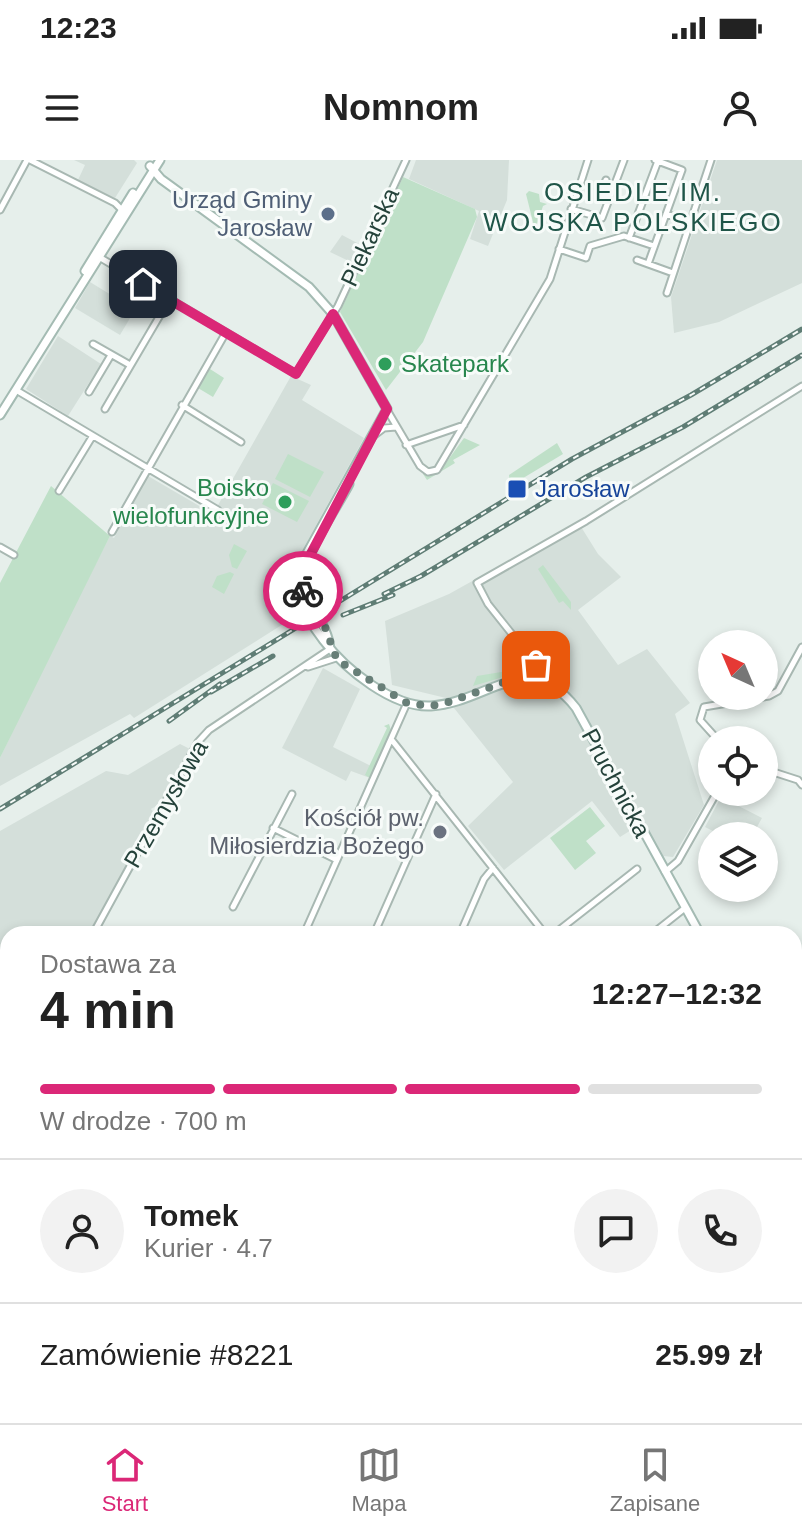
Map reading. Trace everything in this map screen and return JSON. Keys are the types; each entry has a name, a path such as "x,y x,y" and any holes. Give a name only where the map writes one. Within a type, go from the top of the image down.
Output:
{"main road":[{"path":"0,415 153,163"},
{"path":"153,163 161,179 309,287 333,314 387,409 295,575 296,597 336,658 361,677 407,703 430,706 508,681 531,679"},
{"path":"61,315 99,257 153,163"},
{"name":"Pruchnicka","path":"531,679 562,692 576,708 695,926"}],"street":[{"path":"0,210 28,160 115,203 122,210"},
{"name":"Piekarska","path":"225,334 296,374 333,314 406,160"},
{"path":"387,409 406,445 424,470 433,471 441,466 550,279 588,160"},
{"path":"571,209 602,218 624,160"},
{"path":"667,293 711,160"},
{"path":"629,238 656,161 682,170 648,264"},
{"path":"606,180 604,185 613,188"},
{"path":"666,214 691,222"},
{"path":"559,249 586,258 590,246 629,238 654,246"},
{"path":"99,257 225,334 145,468 112,532"},
{"path":"637,260 673,273"},
{"path":"105,409 169,300"},
{"path":"93,344 130,366"},
{"path":"89,392 111,355"},
{"path":"531,679 537,670 532,660 488,604 477,583 586,521 802,386"},
{"path":"15,390 218,510"},
{"path":"182,405 241,442"},
{"path":"406,445 465,425"},
{"path":"372,437 384,428 396,427"},
{"path":"59,491 92,437"},
{"path":"0,547 14,555"},
{"path":"705,726 700,720 704,707 769,696 778,691 802,647"},
{"path":"303,669 330,649"},
{"path":"303,669 336,658"},
{"name":"Przemysłowa","path":"97,926 198,742 209,730 303,669"},
{"path":"308,926 407,703"},
{"path":"391,739 539,926"},
{"path":"778,773 801,780"},
{"path":"233,907 292,794"},
{"path":"378,926 436,794"},
{"path":"665,872 678,861 709,806"},
{"path":"273,828 337,860"},
{"path":"463,926 484,879 493,868"},
{"path":"564,926 637,869"},
{"path":"662,926 685,908"}],"shaded area":[{"path":"74,160 134,160 137,163 115,198 78,180 85,165"},
{"path":"416,160 509,160 507,200 488,246 470,239 479,211 409,179"},
{"path":"717,160 802,160 802,283 719,322 674,333 671,297"},
{"path":"342,235 361,245 353,263 330,252"},
{"path":"129,281 146,291 120,335 75,308 90,282 116,298"},
{"path":"58,336 101,364 68,416 26,389"},
{"path":"291,376 311,385 302,400 364,438 285,582 282,602 288,621 134,718 130,714 0,786 0,758 49,655 110,536 114,538 148,476 213,514"},
{"path":"578,522 598,554 621,577 578,610 618,665 647,649 690,703 675,714 698,786 698,806 703,806 673,857 663,856 644,822 620,837 592,801 504,870 468,826 513,782 446,698 392,685 385,621 449,594"},
{"path":"323,668 360,689 333,747 375,768 370,778 351,771 346,781 282,748"},
{"path":"180,744 190,749 158,805 151,809 154,813 93,926 0,926 0,831 106,771 128,775"},
{"path":"716,806 739,806 762,818 760,822 708,822"}],"green space":[{"path":"403,177 475,209 477,217 423,342 386,390 340,312"},
{"path":"529,191 539,194 540,202 547,204 543,206 535,230 526,194"},
{"path":"210,369 224,378 213,397 198,388"},
{"path":"464,438 480,445 427,480 423,474 440,471"},
{"path":"557,443 563,454 510,486 509,475"},
{"path":"288,454 324,472 310,497 275,479"},
{"name":"Boisko wielofunkcyjne","path":"273,483 309,501 297,522 262,504"},
{"path":"51,486 110,536 0,758 0,583"},
{"path":"234,544 247,551 237,569 232,567 229,555"},
{"path":"543,565 571,602 571,610 563,601 559,603 538,569"},
{"path":"230,572 234,574 224,594 212,587 217,576"},
{"path":"522,660 527,664 524,671 473,686 477,676 513,670 512,666"},
{"path":"389,724 391,730 370,778 365,775 387,728 384,726"},
{"path":"590,807 605,826 586,841 596,853 575,870 550,838"}],"railway":[{"path":"0,809 572,459 691,395 802,329"},
{"path":"384,594 421,576 586,477 683,427 802,355"},
{"path":"343,615 393,595"},
{"path":"211,692 273,656"},
{"path":"169,721 220,684"}],"way so far":[{"path":"303,591 325,627 330,649 337,660 407,703 430,706 446,703 508,681 531,679 532,660 536,665"}],"place":[{"name":"Urząd Gminy Jarosław","path":"328,214"},
{"name":"Skatepark","path":"385,364"},
{"name":"Jarosław","path":"517,489"},
{"name":"Boisko wielofunkcyjne","path":"285,502"},
{"name":"Kościół pw. Miłosierdzia Bożego","path":"440,832"}],"district":[{"name":"OSIEDLE IM. WOJSKA POLSKIEGO","path":"633,207"}],"route":[{"path":"143,284 296,374 333,314 387,409 304,567 303,591"}]}
